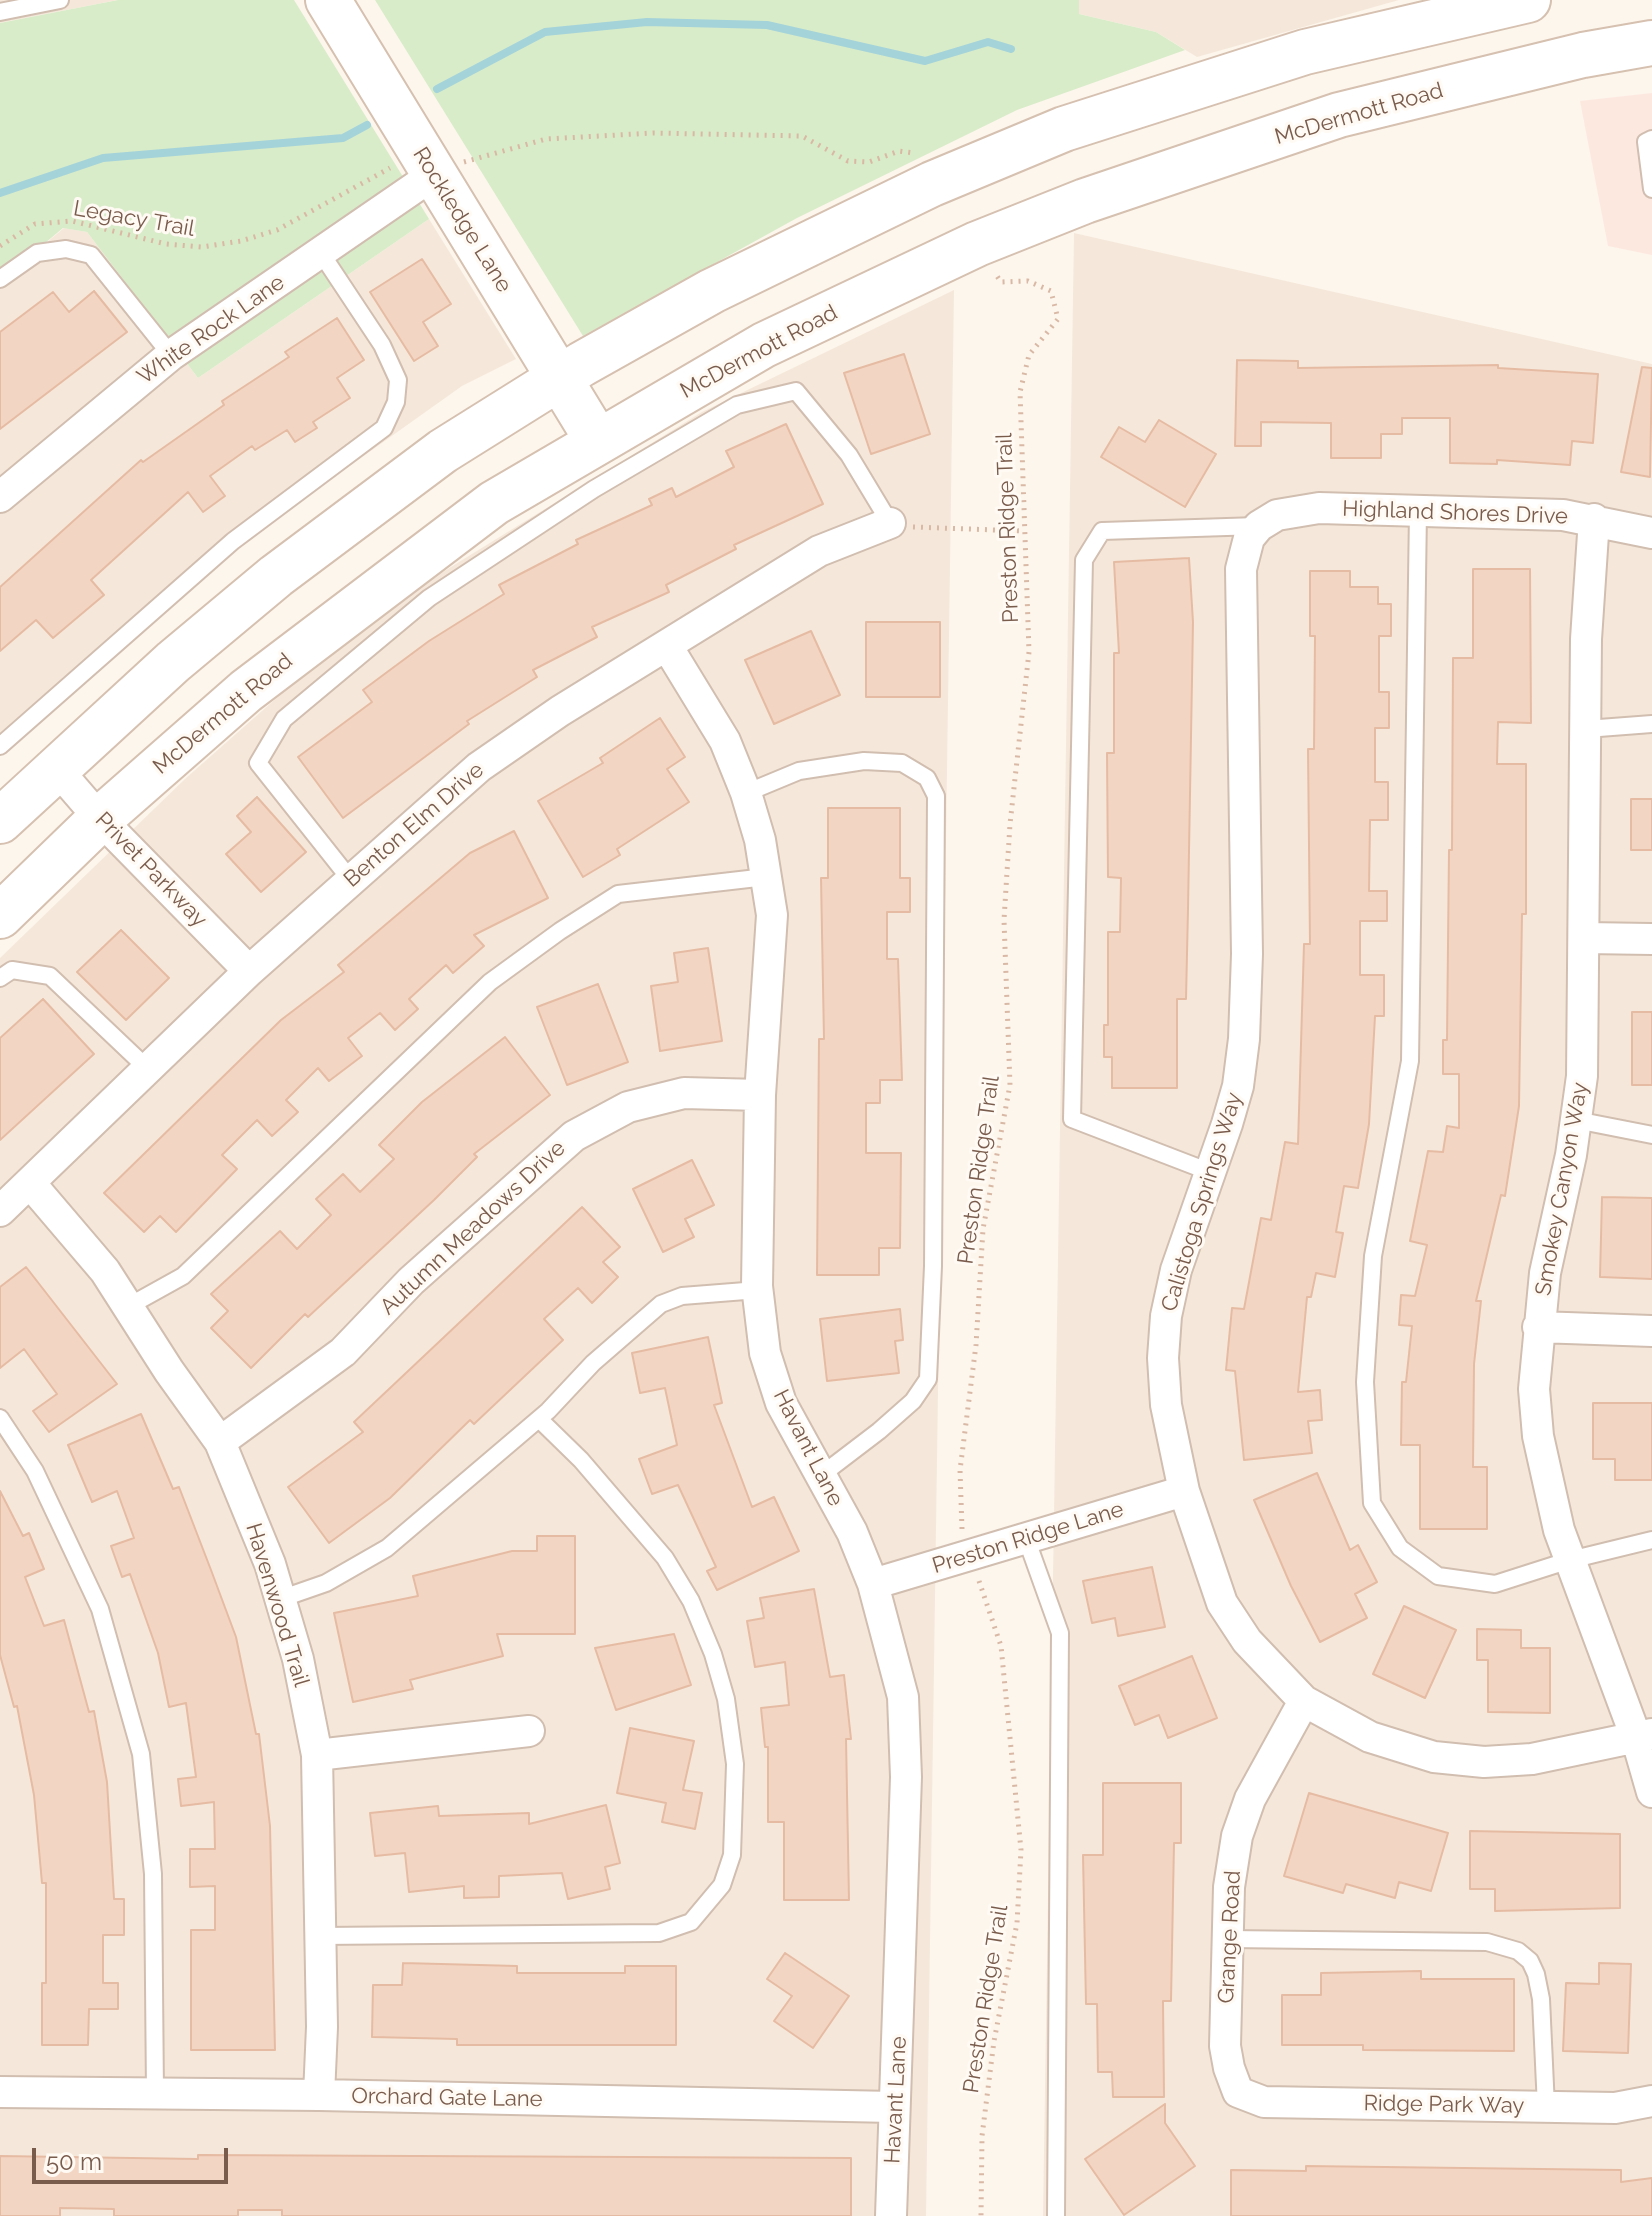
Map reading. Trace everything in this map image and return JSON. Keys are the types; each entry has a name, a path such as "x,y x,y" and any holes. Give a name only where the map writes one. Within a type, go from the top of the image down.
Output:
{"main road":[{"path":"0,821 173,662 276,576 443,451 559,378 712,291 932,184 1064,129 1305,52 1528,0"},
{"name":"Rockledge Lane","path":"332,8 597,440"},
{"name":"McDermott Road","path":"0,916 100,819 246,691 494,503 764,345 977,244 1085,201 1339,115 1583,55 1652,43"}],"street":[{"name":"White Rock Lane","path":"0,497 171,355 321,253 426,162"},
{"name":"Highland Shores Drive","path":"1259,526 1277,515 1298,510 1418,511 1594,519 1652,533"},
{"name":"Smokey Canyon Way","path":"1594,519 1586,639 1582,1076 1545,1273 1534,1389 1538,1436 1559,1530 1644,1737 1652,1792"},
{"name":"Benton Elm Drive","path":"0,1211 249,971 479,767 560,711 819,551 890,523"},
{"name":"Calistoga Springs Way","path":"1259,526 1249,538 1241,569 1247,954 1244,1039 1238,1086 1176,1270 1166,1316 1163,1358 1166,1405 1184,1491 1222,1603 1247,1641 1304,1701 1370,1737 1434,1757 1484,1762 1532,1759 1644,1737"},
{"name":"Havant Lane","path":"667,646 725,741 746,793 772,915 760,1095 758,1290 765,1353 777,1390 852,1532 873,1584 903,1697 906,1777 891,2216"},
{"name":"Privet Parkway","path":"56,768 100,819 249,971"},
{"path":"1585,938 1652,939"},
{"name":"Autumn Meadows Drive","path":"220,1442 343,1352 411,1281 574,1136 628,1107 684,1093 760,1095"},
{"name":"Havenwood Trail","path":"30,1183 87,1249 129,1306 169,1371 220,1442 280,1599 298,1659 317,1755 319,2095"},
{"path":"1538,1327 1652,1331"},
{"name":"Preston Ridge Lane","path":"873,1584 1184,1491"},
{"name":"Grange Road","path":"1238,2092 1225,2046 1229,1887 1237,1836 1250,1799 1304,1701"},
{"path":"317,1755 529,1731"},
{"name":"Orchard Gate Lane","path":"0,2092 893,2107"},
{"name":"Ridge Park Way","path":"1238,2092 1264,2102 1615,2108 1652,2101"}],"lane":[{"path":"0,12 60,0"},
{"path":"1652,139 1646,142 1652,189"},
{"path":"0,279 37,253 66,249 91,255 171,355"},
{"path":"0,746 233,541 384,428 396,402 398,380 382,345 321,253"},
{"path":"350,879 258,763 284,719 429,598 581,497 737,405 796,391 849,455 890,523"},
{"path":"1418,511 1410,1061 1373,1256 1365,1382 1372,1503 1400,1548 1438,1576 1495,1584 1570,1560 1652,1540"},
{"path":"1210,1172 1072,1119 1084,560 1102,531 1259,526"},
{"path":"1586,729 1652,724"},
{"path":"746,793 799,771 864,761 902,763 927,778 936,796 933,1266 928,1379 913,1401 820,1476"},
{"path":"129,1306 183,1276 490,982 560,931 618,894 766,877"},
{"path":"0,978 12,970 50,976 149,1070"},
{"path":"1576,1120 1652,1135"},
{"path":"280,1599 326,1583 387,1548 539,1419 593,1363 661,1304 693,1294 758,1290"},
{"path":"0,1418 35,1471 100,1609 141,1754 153,1874 155,2094"},
{"path":"320,1936 659,1933 691,1922 722,1885 732,1855 735,1764 726,1699 713,1654 691,1601 665,1558 581,1460 539,1419"},
{"path":"1026,1538 1060,1633 1056,2216"},
{"path":"1228,1939 1487,1942 1518,1951 1530,1961 1541,1999 1546,2107"}],"path":[{"path":"426,162 546,139 653,133 802,136 848,161 869,162 899,151 914,153 921,162"},
{"name":"Legacy Trail","path":"0,246 35,224 72,221 166,244 202,247 241,241 277,230 426,162"},
{"name":"Preston Ridge Trail","path":"981,2216 982,2136 994,2041 1017,1923 1021,1850 1001,1646 959,1521 960,1470 976,1345 983,1229 1010,1085 1004,920 1010,824 1029,652 1020,392 1029,355 1058,319 1051,291 1028,281 1001,282 994,271"},
{"path":"890,523 933,530 1024,531"}],"shaded area":[{"path":"0,0 118,0 0,23"},
{"path":"1079,0 1399,0 1197,57 1156,32 1079,14"},
{"path":"1652,93 1652,255 1608,246 1580,101"},
{"path":"429,219 516,359 462,386 226,554 0,751 0,281 64,228 87,232 198,378"},
{"path":"1074,233 1652,364 1652,2216 1043,2216"},
{"path":"954,290 926,2216 0,2216 0,958 186,778 365,620 702,412"}],"green space":[{"path":"118,0 294,0 429,219 198,378 87,232 63,228 0,281 0,23"},
{"path":"375,0 1079,0 1079,14 1156,32 1185,50 1017,110 797,218 583,336"}],"building":[{"path":"422,259 451,304 423,322 438,346 414,361 370,292"},
{"path":"94,291 127,332 0,429 0,332 53,292 69,312"},
{"path":"337,318 364,360 337,378 350,398 313,422 317,428 295,442 287,430 255,450 252,446 210,476 225,496 203,512 188,492 91,580 104,595 53,638 36,620 0,651 0,587 141,460 143,462 224,405 222,401 289,357 285,352"},
{"path":"904,354 930,434 871,454 844,373"},
{"path":"1237,360 1298,361 1298,368 1498,365 1498,368 1598,374 1593,443 1572,441 1570,465 1497,460 1497,464 1450,463 1450,418 1402,418 1402,434 1381,434 1381,458 1331,458 1331,423 1261,422 1261,446 1235,446"},
{"path":"1642,367 1652,368 1650,477 1621,472"},
{"path":"1159,420 1216,454 1185,507 1101,457 1119,427 1145,442"},
{"path":"786,424 823,504 734,545 736,549 666,585 669,592 592,627 597,637 533,670 537,677 467,721 469,724 343,818 298,757 372,702 363,690 429,641 504,594 499,585 578,544 576,540 652,505 649,499 672,488 676,497 734,467 726,451"},
{"path":"1189,558 1193,622 1186,999 1177,999 1177,1088 1112,1088 1112,1057 1104,1057 1104,1025 1108,1025 1108,932 1120,932 1121,878 1108,877 1107,753 1114,753 1114,653 1119,653 1114,562"},
{"path":"1473,569 1530,569 1531,723 1498,722 1497,764 1526,764 1526,914 1522,914 1519,1106 1505,1196 1501,1195 1476,1301 1481,1301 1474,1364 1473,1467 1487,1467 1487,1529 1420,1529 1420,1445 1401,1445 1402,1382 1406,1382 1412,1326 1399,1325 1401,1295 1415,1296 1427,1245 1410,1241 1428,1151 1443,1152 1447,1126 1459,1128 1459,1074 1443,1074 1443,1040 1447,1040 1449,850 1452,850 1453,658 1473,658"},
{"path":"1310,571 1350,571 1350,587 1378,587 1378,604 1391,604 1391,636 1379,636 1379,692 1389,692 1389,728 1375,728 1375,782 1388,782 1388,820 1370,820 1369,891 1387,891 1387,921 1360,921 1360,975 1384,975 1384,1016 1375,1016 1369,1124 1358,1188 1344,1186 1336,1232 1343,1233 1335,1277 1316,1273 1311,1297 1307,1297 1298,1392 1320,1390 1322,1420 1308,1421 1312,1453 1244,1460 1235,1371 1226,1370 1232,1308 1244,1309 1261,1218 1271,1220 1285,1142 1298,1144 1304,944 1310,944 1308,749 1314,749 1315,636 1310,636"},
{"path":"866,622 940,622 940,697 866,697"},
{"path":"811,631 840,695 774,724 745,660"},
{"path":"660,718 685,757 667,769 689,802 617,849 620,855 583,877 538,801 603,763 600,758"},
{"path":"257,797 306,852 261,892 226,854 251,832 237,816"},
{"path":"1631,799 1652,799 1652,850 1631,850"},
{"path":"828,808 900,808 900,878 910,878 910,912 887,912 887,959 898,959 902,1080 880,1080 880,1103 866,1103 866,1153 901,1153 900,1248 879,1248 879,1275 817,1275 819,1039 824,1039 821,878 828,878"},
{"path":"514,831 548,898 474,935 484,946 453,973 446,965 409,999 418,1009 395,1030 380,1013 348,1038 362,1056 329,1081 318,1068 286,1100 298,1112 272,1136 257,1120 222,1155 237,1169 176,1232 160,1216 144,1232 104,1193 281,1020 344,972 338,965 470,853"},
{"path":"121,930 169,978 126,1020 77,972"},
{"path":"708,948 722,1041 660,1051 651,986 678,982 674,953"},
{"path":"598,984 628,1062 567,1085 537,1007"},
{"path":"43,999 94,1054 0,1140 0,1038"},
{"path":"1632,1012 1652,1012 1652,1085 1632,1085"},
{"path":"505,1037 550,1095 474,1154 477,1157 434,1200 308,1317 305,1314 251,1368 211,1328 228,1311 211,1294 280,1231 297,1249 331,1215 316,1199 343,1174 360,1192 394,1159 379,1145 422,1102"},
{"path":"692,1160 714,1205 685,1219 694,1237 663,1252 633,1189"},
{"path":"1602,1197 1652,1198 1652,1279 1600,1277"},
{"path":"582,1207 620,1247 603,1262 618,1277 592,1303 578,1288 544,1319 563,1340 474,1424 470,1420 390,1498 329,1543 288,1487 363,1432 354,1422"},
{"path":"26,1267 117,1384 49,1432 33,1411 57,1394 24,1349 0,1368 0,1287"},
{"path":"900,1309 903,1340 895,1341 899,1373 827,1381 820,1319"},
{"path":"708,1337 722,1403 714,1405 752,1507 774,1497 799,1551 717,1590 707,1571 716,1567 678,1485 652,1494 639,1459 677,1445 665,1388 640,1393 632,1353"},
{"path":"1593,1403 1652,1403 1652,1480 1615,1480 1615,1459 1593,1459"},
{"path":"141,1414 173,1489 179,1487 236,1637 256,1734 259,1734 270,1826 275,2050 191,2050 191,1930 215,1930 215,1886 190,1887 190,1849 215,1849 214,1802 181,1806 178,1779 196,1777 186,1703 169,1707 158,1653 130,1574 122,1577 111,1546 134,1538 117,1491 92,1502 68,1445"},
{"path":"1317,1473 1350,1550 1358,1545 1377,1582 1355,1594 1367,1618 1320,1642 1291,1586 1254,1500"},
{"path":"0,1491 23,1536 29,1533 44,1569 25,1577 44,1626 64,1620 89,1712 94,1711 107,1782 114,1899 124,1899 124,1935 103,1935 103,1983 118,1983 118,2009 89,2009 88,2045 42,2045 42,1983 46,1983 46,1883 42,1883 34,1795 17,1706 14,1707 0,1655"},
{"path":"537,1536 575,1536 575,1634 497,1634 503,1656 410,1680 413,1689 353,1702 334,1613 418,1596 413,1576 512,1551 537,1551"},
{"path":"1152,1567 1165,1627 1118,1636 1115,1618 1092,1623 1083,1581"},
{"path":"814,1589 830,1677 844,1675 851,1739 846,1739 849,1900 784,1900 784,1822 768,1822 768,1747 765,1747 761,1708 789,1705 785,1662 755,1667 747,1621 764,1618 760,1598"},
{"path":"1404,1606 1456,1630 1425,1698 1373,1674"},
{"path":"1477,1629 1521,1630 1521,1648 1550,1648 1550,1713 1488,1712 1488,1660 1477,1660"},
{"path":"674,1634 691,1685 616,1710 595,1648"},
{"path":"1192,1656 1217,1718 1168,1738 1159,1715 1135,1725 1119,1686"},
{"path":"630,1728 694,1741 683,1790 702,1793 695,1829 662,1822 666,1803 617,1793"},
{"path":"1103,1783 1181,1783 1181,1843 1174,1843 1171,2001 1163,2001 1164,2097 1113,2097 1112,2072 1098,2072 1097,2004 1086,2004 1083,1855 1103,1855"},
{"path":"1309,1793 1448,1833 1431,1891 1399,1882 1395,1898 1346,1884 1343,1893 1284,1876"},
{"path":"606,1805 620,1863 605,1867 610,1889 568,1899 562,1873 499,1876 499,1897 464,1898 464,1886 409,1892 405,1853 375,1856 370,1813 438,1806 439,1816 529,1813 529,1824"},
{"path":"1470,1831 1620,1834 1620,1908 1495,1911 1495,1889 1470,1889"},
{"path":"785,1953 849,1996 813,2048 774,2021 792,1996 767,1979"},
{"path":"403,1963 517,1966 517,1973 625,1973 625,1966 676,1966 676,2045 457,2045 457,2039 372,2037 373,1985 402,1985"},
{"path":"1599,1963 1631,1964 1628,2053 1563,2051 1566,1983 1599,1984"},
{"path":"1421,1971 1421,1979 1514,1979 1514,2051 1363,2050 1363,2045 1282,2045 1282,1995 1321,1995 1321,1973"},
{"path":"1165,2104 1165,2123 1195,2166 1124,2215 1085,2159"},
{"path":"198,2155 851,2158 851,2216 282,2216 282,2210 238,2210 238,2216 114,2216 114,2209 60,2208 60,2216 0,2216 0,2156 198,2159"},
{"path":"1306,2166 1621,2170 1621,2182 1652,2178 1652,2216 1231,2216 1231,2170 1306,2171"}],"waterway":[{"path":"437,89 545,32 647,22 767,25 925,61 988,42 1011,49"},
{"path":"0,193 103,158 343,138 367,125"}]}
